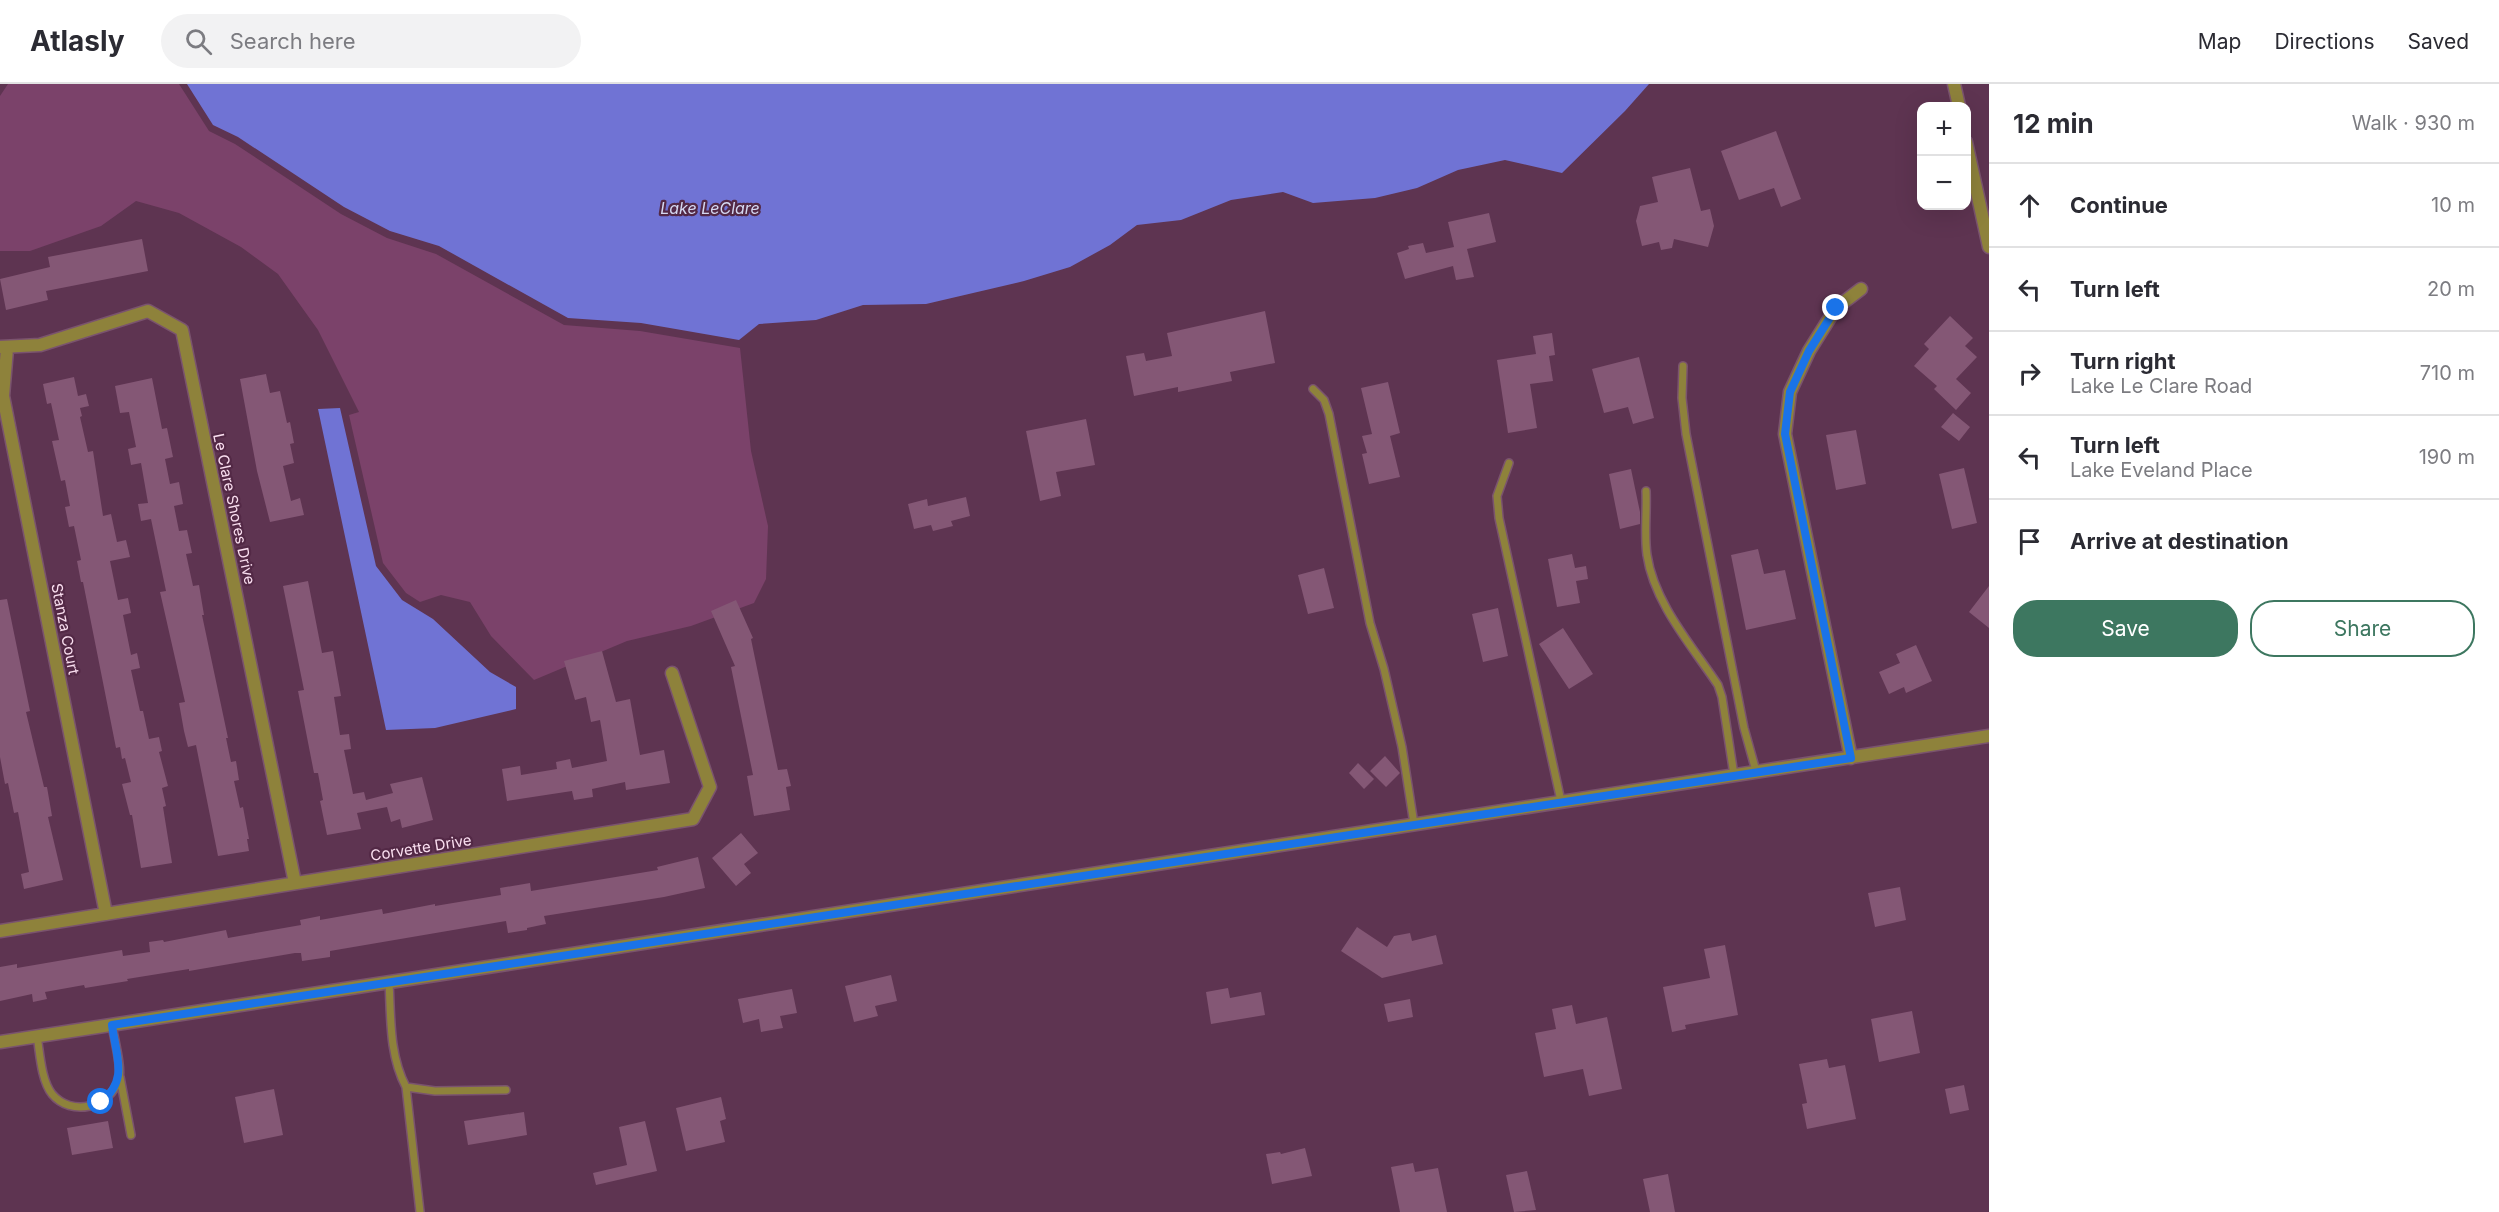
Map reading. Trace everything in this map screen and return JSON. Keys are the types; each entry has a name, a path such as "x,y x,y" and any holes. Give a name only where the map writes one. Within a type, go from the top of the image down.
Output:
{"street":[{"path":"1954,84 1958,102"},
{"path":"1969,156 1989,247"},
{"path":"1851,758 1785,434 1790,392 1809,351 1836,308 1861,290"},
{"name":"Le Clare Shores Drive","path":"3,348 39,345 148,311 182,330 296,883"},
{"name":"Stanza Court","path":"3,348 3,396 106,914"},
{"name":"Corvette Drive","path":"0,931 693,819 710,787 672,673"},
{"path":"0,1042 1989,736"}],"lane":[{"path":"1683,366 1682,398 1686,434 1737,697 1756,771"},
{"path":"1313,389 1324,400 1329,414 1370,623 1402,747 1414,824"},
{"path":"1509,463 1497,496 1499,518 1561,801"},
{"path":"1647,491 1647,554 1652,575 1661,597 1718,685 1722,697 1734,775"},
{"path":"389,982 393,1046 406,1087 420,1212"},
{"path":"112,1025 131,1135"},
{"path":"37,1036 49,1088 53,1095 68,1105 80,1108 101,1102 109,1095 120,1077"},
{"path":"406,1087 435,1091 506,1090"}],"shaded area":[{"path":"8,84 179,84 209,131 235,144 341,214 387,238 436,254 564,325 640,331 740,348 751,451 768,526 766,579 754,603 691,626 627,641 534,680 491,636 470,602 441,595 420,602 406,593 383,563 349,415 359,412 318,330 278,274 241,247 179,213 136,201 101,226 30,251 0,251 0,96"}],"water":[{"name":"Lake LeClare","path":"187,84 1649,84 1562,173 1505,160 1458,170 1417,188 1375,198 1313,203 1283,192 1231,200 1181,220 1137,225 1110,245 1070,267 1024,281 926,304 863,305 816,320 759,324 739,340 641,323 568,318 439,246 390,231 344,207 238,137 213,125"},
{"path":"340,408 376,566 402,600 433,619 490,672 516,687 516,709 435,728 386,730 318,409"}],"building":[{"path":"1776,131 1801,199 1781,207 1774,188 1739,200 1721,151"},
{"path":"1690,168 1701,211 1710,209 1714,226 1708,247 1674,239 1672,248 1661,250 1659,242 1642,246 1636,221 1640,206 1658,202 1652,177"},
{"path":"1489,213 1496,242 1467,249 1474,277 1456,280 1453,266 1405,279 1397,253 1409,249 1408,246 1423,243 1426,253 1454,247 1448,222"},
{"path":"142,239 148,271 46,291 48,300 6,310 0,279 50,267 48,257"},
{"path":"1265,311 1275,363 1230,372 1232,381 1178,392 1178,387 1134,396 1126,356 1144,353 1146,361 1172,356 1167,333"},
{"path":"1950,316 1973,338 1965,346 1977,357 1956,379 1971,393 1956,410 1934,389 1937,386 1914,366 1929,349 1924,344"},
{"path":"1552,333 1555,355 1549,356 1553,381 1530,384 1537,428 1508,433 1497,360 1536,354 1533,336"},
{"path":"1639,357 1654,418 1633,424 1628,407 1604,413 1592,369"},
{"path":"266,374 270,393 280,391 287,423 290,422 294,443 290,444 294,463 283,466 291,501 300,498 304,515 270,522 257,471 240,379"},
{"path":"74,377 78,396 86,394 89,406 80,408 82,416 80,417 88,452 93,451 103,516 111,514 117,542 126,540 130,557 110,561 118,600 128,598 131,613 123,615 131,655 137,653 140,668 131,670 140,711 143,711 149,739 159,737 162,751 159,752 168,786 162,788 166,806 163,807 172,863 141,868 132,815 130,815 122,784 131,782 125,758 122,759 120,747 116,748 77,561 81,560 74,526 69,527 65,507 70,506 65,480 61,481 52,441 59,440 51,403 47,404 43,384"},
{"path":"152,378 162,429 167,428 173,457 165,459 170,484 179,482 183,504 174,506 179,531 187,530 192,553 186,554 193,586 199,585 204,615 202,615 231,762 236,761 239,780 234,781 240,808 243,807 249,851 218,856 196,745 188,747 184,731 179,703 185,702 160,592 166,591 151,519 141,521 138,504 148,503 141,463 131,465 128,449 136,447 129,412 120,413 115,386"},
{"path":"1388,382 1400,433 1390,436 1400,477 1369,484 1362,454 1367,453 1362,436 1372,434 1361,388"},
{"path":"1953,413 1970,427 1959,441 1941,427"},
{"path":"1086,419 1095,465 1056,472 1061,496 1040,501 1026,431"},
{"path":"1856,430 1866,484 1836,490 1826,435"},
{"path":"1964,468 1977,523 1952,529 1939,474"},
{"path":"1631,469 1640,512 1640,524 1620,529 1609,474"},
{"path":"966,497 970,516 951,521 953,526 933,531 931,525 914,529 908,504 927,499 928,506"},
{"path":"1758,549 1764,574 1785,570 1796,619 1746,630 1731,555"},
{"path":"1572,554 1575,568 1586,566 1588,579 1576,581 1580,603 1557,607 1548,559"},
{"path":"1324,568 1334,608 1308,614 1298,575"},
{"path":"308,581 322,653 333,651 341,696 334,697 340,735 349,734 351,749 344,750 353,794 364,792 366,800 393,793 390,784 422,777 433,820 402,828 400,819 391,822 387,807 357,813 361,829 327,835 320,801 323,800 318,773 314,773 298,691 304,690 283,586"},
{"path":"1989,586 1989,628 1969,612"},
{"path":"7,599 30,711 26,712 44,787 47,787 52,816 48,817 63,880 24,889 21,874 29,872 18,812 14,813 0,757 0,600"},
{"path":"736,600 753,638 751,639 778,770 787,769 791,786 786,787 790,810 754,816 747,776 753,775 731,667 735,666 711,611"},
{"path":"1498,608 1508,656 1483,662 1472,614"},
{"path":"1563,628 1593,674 1569,689 1539,644"},
{"path":"1916,645 1932,681 1906,693 1904,687 1889,694 1879,672 1900,663 1896,654"},
{"path":"602,651 616,702 630,699 640,755 664,750 670,783 626,790 625,782 592,789 593,797 574,800 572,791 507,801 502,769 520,766 521,775 557,769 556,762 570,759 572,768 607,761 600,720 591,722 586,697 575,700 564,661"},
{"path":"1385,756 1400,773 1386,787 1370,771"},
{"path":"1358,763 1374,779 1364,789 1349,773"},
{"path":"741,833 758,853 744,864 751,873 736,886 712,858"},
{"path":"698,857 705,888 664,897 544,916 546,924 527,928 527,930 508,933 506,921 330,951 330,957 302,961 301,953 295,953 127,979 128,981 85,988 84,985 45,992 47,999 33,1002 32,994 0,1001 0,967 17,964 17,968 122,950 123,956 150,952 149,942 163,940 164,942 226,930 228,938 301,925 300,920 320,916 320,920 382,909 383,914 435,904 435,906 501,895 500,888 530,883 531,891 658,870 657,867"},
{"path":"1900,887 1906,920 1875,927 1868,893"},
{"path":"1357,927 1387,947 1394,936 1410,933 1412,941 1436,935 1443,964 1382,978 1341,951"},
{"path":"1725,945 1738,1015 1685,1025 1686,1029 1672,1032 1663,987 1710,978 1704,949"},
{"path":"891,975 897,1001 875,1006 878,1016 854,1022 845,986"},
{"path":"1228,988 1230,998 1261,992 1265,1015 1211,1024 1206,992"},
{"path":"792,989 797,1013 780,1016 783,1028 761,1032 759,1019 743,1023 738,999"},
{"path":"1410,999 1413,1017 1388,1022 1384,1004"},
{"path":"1572,1005 1576,1024 1607,1017 1622,1089 1589,1096 1583,1069 1544,1077 1535,1033 1556,1029 1552,1009"},
{"path":"1912,1011 1920,1053 1879,1062 1871,1019"},
{"path":"1827,1059 1829,1068 1845,1065 1856,1119 1807,1129 1802,1104 1807,1103 1799,1064"},
{"path":"1964,1085 1969,1110 1950,1114 1945,1089"},
{"path":"274,1089 283,1135 244,1143 235,1097"},
{"path":"721,1097 726,1119 720,1121 725,1142 686,1151 676,1108"},
{"path":"524,1112 527,1135 468,1145 464,1121"},
{"path":"108,1121 113,1148 72,1155 67,1128"},
{"path":"645,1121 657,1171 596,1185 593,1173 627,1165 619,1127"},
{"path":"1305,1148 1312,1176 1272,1184 1266,1154 1280,1152 1281,1154"},
{"path":"1413,1163 1415,1172 1438,1168 1447,1212 1400,1212 1391,1167"},
{"path":"1527,1171 1536,1210 1514,1212 1506,1175"},
{"path":"1668,1174 1675,1212 1650,1212 1643,1179"}],"route":[{"path":"101,1102 109,1095 120,1077 112,1025 1851,758 1785,434 1790,392 1809,351 1836,308"}]}
